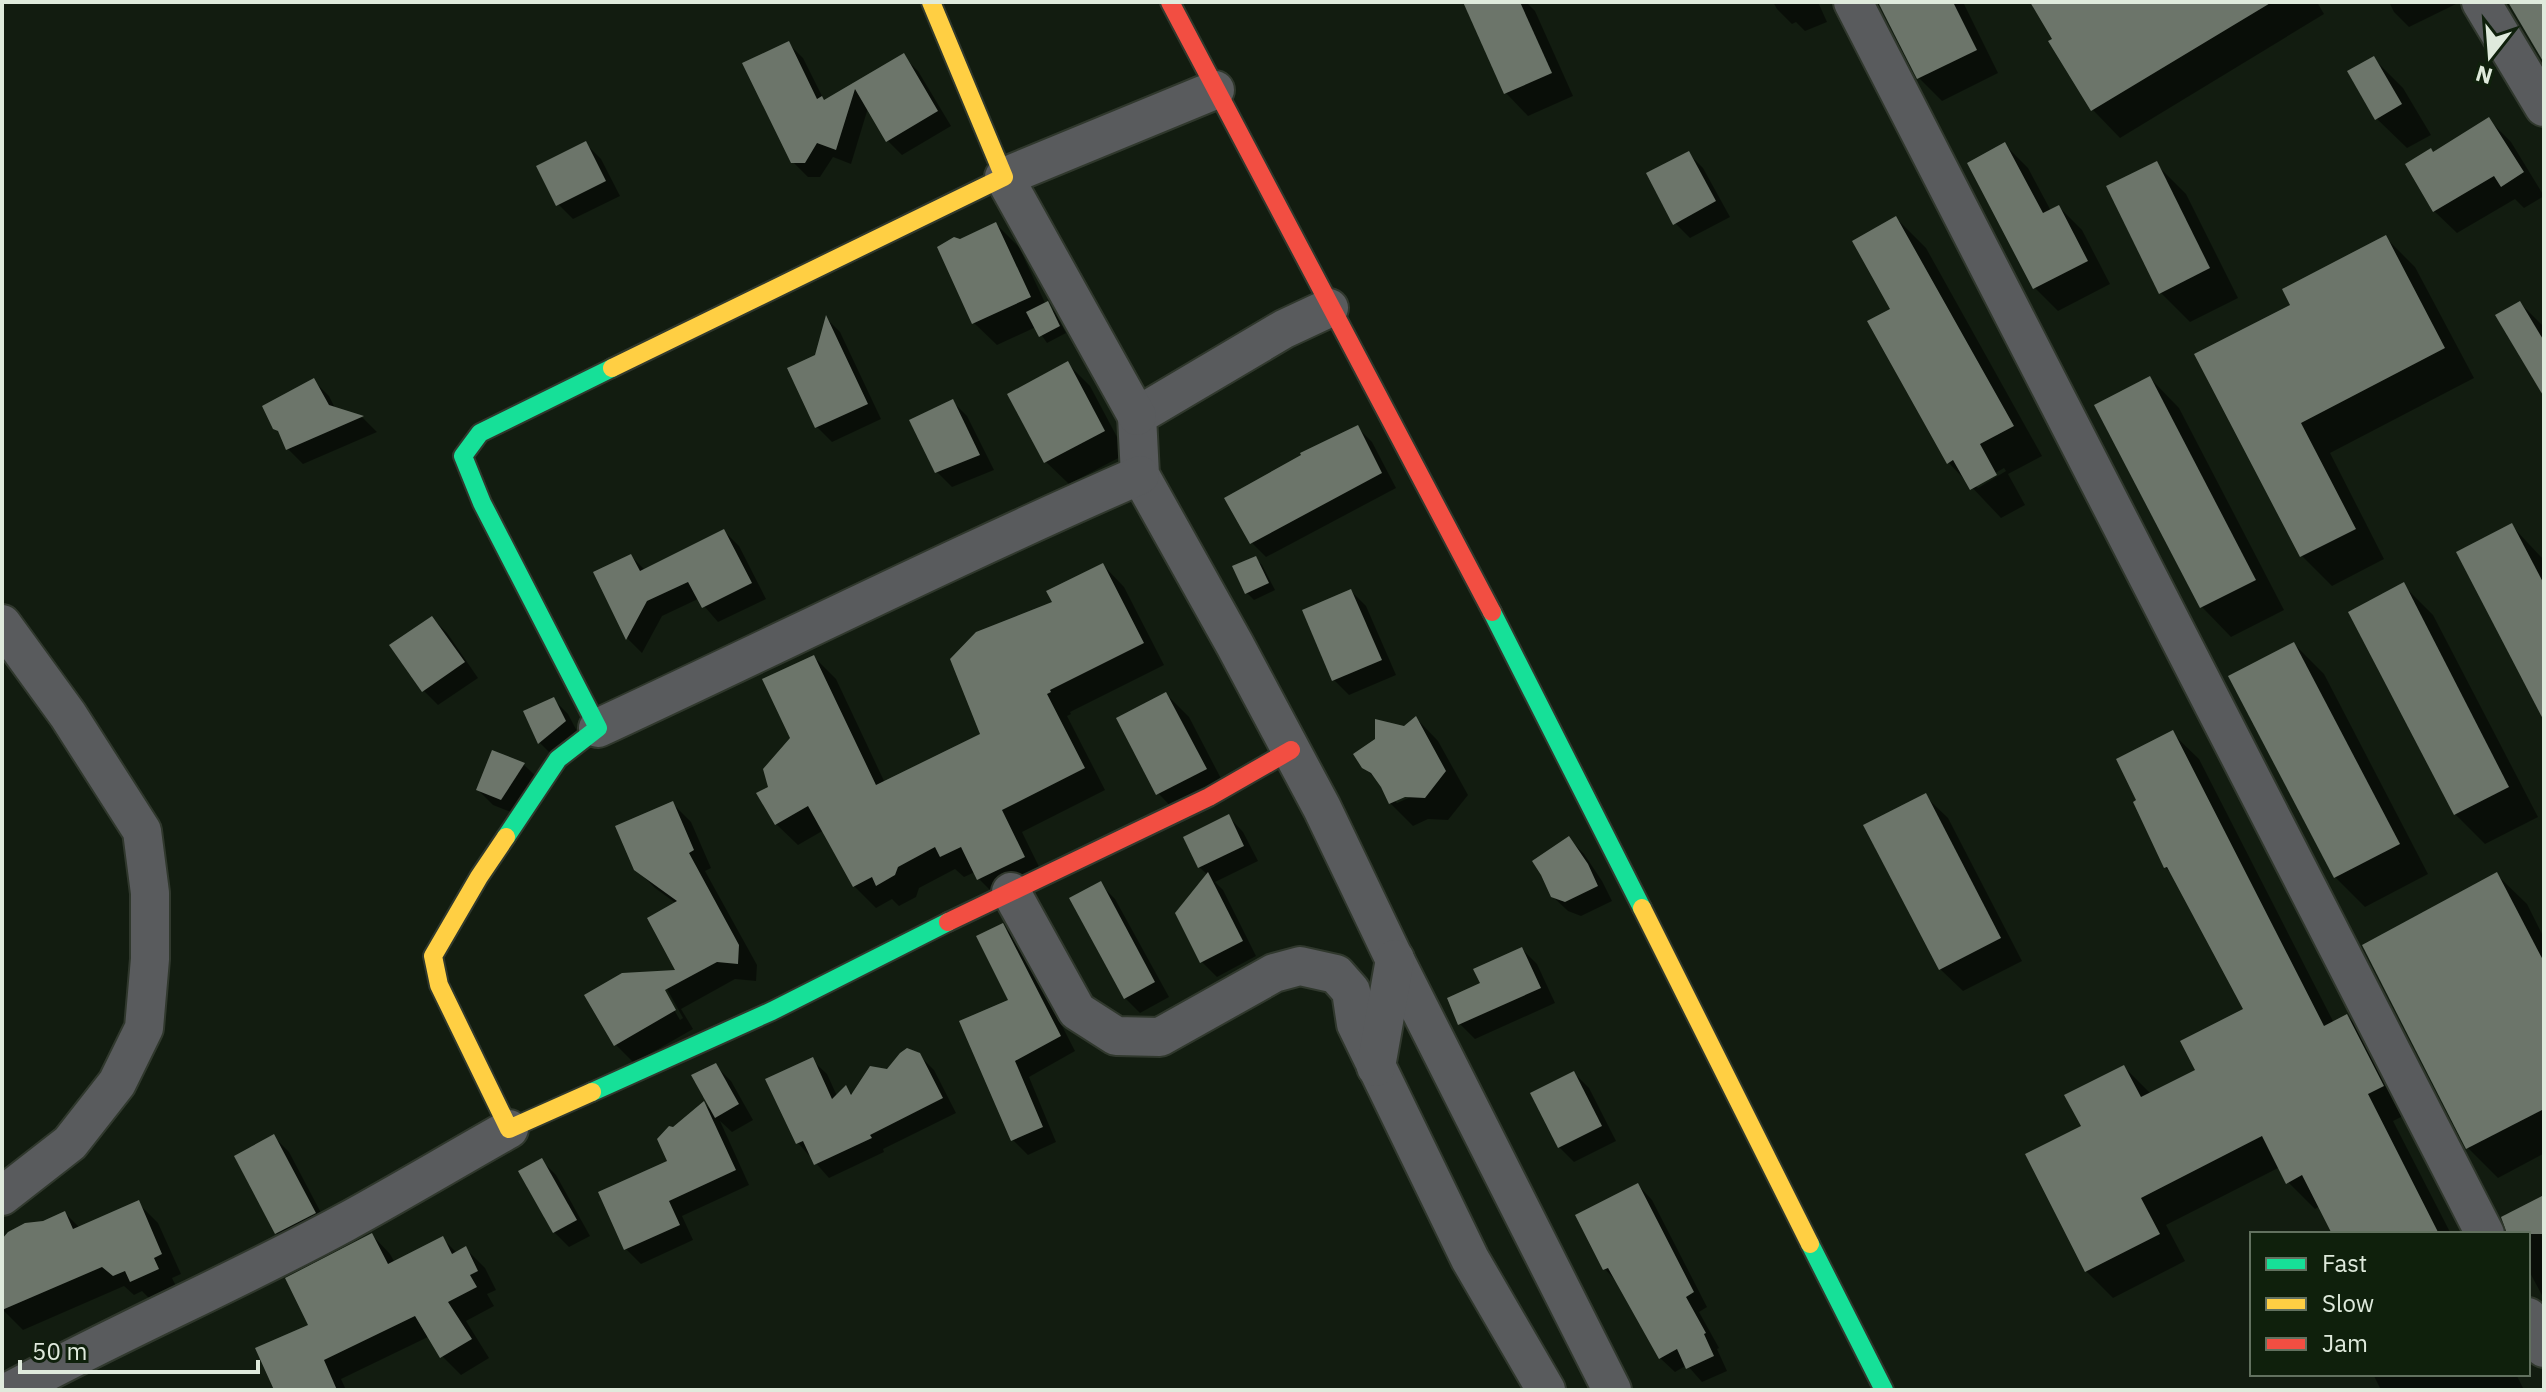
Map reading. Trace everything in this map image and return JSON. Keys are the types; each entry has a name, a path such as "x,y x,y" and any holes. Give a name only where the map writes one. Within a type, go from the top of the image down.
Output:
{"street":[{"path":"931,2 1004,177 1137,416 1140,475 1291,750 1612,1389"},
{"path":"1170,2 1521,668 1884,1390"},
{"path":"1853,2 2484,1232"},
{"path":"2481,2 2544,107"},
{"path":"598,728 477,491 463,456 480,433 1004,177 1215,90"},
{"path":"1137,416 1284,329 1329,308"},
{"path":"509,1129 439,985 433,956 479,877 558,759 598,728 805,632 903,582 1140,475"},
{"path":"2,624 68,715 142,831 150,893 150,959 144,1028 117,1083 70,1143 2,1196"},
{"path":"12,1390 343,1223 509,1129 772,1011 914,938 1209,797 1291,750"},
{"path":"1011,892 1077,1011 1116,1036 1160,1037 1274,973 1300,966 1336,974 1351,991 1356,1024 1470,1259 1546,1390"},
{"path":"1376,1067 1395,959"},
{"path":"2530,1321 2544,1348"},
{"path":"1518,1340 1612,1389"}],"building":[{"path":"1463,2 1520,2 1552,73 1504,94"},
{"path":"1878,2 1953,2 1977,50 1917,79"},
{"path":"2030,2 2272,2 2091,111 2048,41 2052,39"},
{"path":"2508,2 2544,2 2544,63"},
{"path":"789,41 817,99 822,96 824,100 904,53 938,111 886,142 855,89 836,150 817,143 805,163 791,163 742,63"},
{"path":"2374,56 2402,104 2375,120 2347,71"},
{"path":"2489,117 2524,172 2501,187 2494,176 2433,212 2405,164 2431,148 2433,152"},
{"path":"586,141 606,181 556,206 536,166"},
{"path":"2005,142 2043,213 2059,205 2088,261 2033,289 1967,163"},
{"path":"1689,151 1716,201 1673,225 1646,173"},
{"path":"2157,161 2210,268 2159,294 2106,186"},
{"path":"1896,216 2014,426 1980,444 1997,475 1970,490 1953,460 1947,464 1867,321 1890,309 1852,241"},
{"path":"996,222 1031,297 972,324 937,247 954,237 960,239"},
{"path":"2386,235 2445,348 2301,423 2356,529 2300,557 2194,354 2290,305 2282,289"},
{"path":"1048,301 1060,326 1039,337 1026,312"},
{"path":"2520,301 2544,341 2544,397 2495,315"},
{"path":"826,315 868,404 815,428 787,368 815,355"},
{"path":"1068,361 1105,431 1044,463 1007,394"},
{"path":"2150,376 2256,580 2200,608 2094,405"},
{"path":"314,378 329,405 364,416 286,450 262,406"},
{"path":"953,399 980,455 935,473 909,420"},
{"path":"1358,425 1382,473 1250,544 1224,498 1300,453"},
{"path":"2512,523 2544,584 2544,721 2456,552"},
{"path":"724,529 752,583 702,608 688,582 647,601 626,640 593,572 631,554 640,571"},
{"path":"1256,556 1269,583 1245,594 1232,566"},
{"path":"1103,563 1144,643 1047,694 1085,768 1002,810 1025,857 977,880 961,847 940,857 935,847 898,867 895,875 876,886 872,877 853,887 808,806 775,825 756,793 768,787 763,769 790,738 762,679 814,655 876,785 980,734 950,659 976,632 1052,602 1046,591"},
{"path":"2404,582 2509,787 2454,815 2348,612"},
{"path":"1351,589 1382,660 1332,681 1302,610"},
{"path":"432,616 465,662 422,692 389,645"},
{"path":"2294,642 2400,844 2334,878 2228,676"},
{"path":"1166,692 1207,769 1156,795 1116,718"},
{"path":"554,697 566,721 538,744 523,711"},
{"path":"1416,716 1446,771 1425,798 1405,797 1389,804 1371,773 1362,768 1353,754 1375,739 1375,719 1404,726"},
{"path":"2173,730 2324,1026 2347,1014 2384,1086 2368,1094 2438,1232 2331,1232 2302,1175 2286,1184 2262,1136 2141,1198 2160,1234 2085,1272 2025,1154 2081,1126 2064,1095 2124,1065 2141,1097 2195,1070 2180,1041 2243,1009 2167,867 2164,868 2116,759"},
{"path":"492,750 525,763 501,800 476,790"},
{"path":"1926,793 2001,938 1939,970 1863,825"},
{"path":"673,801 694,850 689,853 739,945 738,964 717,962 665,990 676,1010 614,1046 584,995 622,973 675,970 647,918 677,901 634,870 615,826"},
{"path":"1229,814 1244,846 1198,868 1183,837"},
{"path":"1569,836 1598,886 1565,902 1551,897 1532,861"},
{"path":"1208,872 1243,941 1200,963 1175,913"},
{"path":"2497,872 2544,962 2544,1109 2466,1149 2362,945"},
{"path":"1101,881 1155,982 1124,999 1069,898"},
{"path":"1003,923 1061,1036 1015,1061 1043,1127 1011,1141 959,1021 1008,1000 976,936"},
{"path":"1522,947 1541,988 1458,1025 1447,998 1480,983 1473,969"},
{"path":"907,1048 920,1053 943,1098 870,1135 872,1138 814,1165 803,1141 796,1144 765,1079 813,1057 832,1099 846,1085 851,1095 870,1066 887,1069"},
{"path":"716,1063 739,1104 715,1118 691,1075"},
{"path":"1574,1071 1602,1126 1558,1148 1530,1093"},
{"path":"704,1101 736,1170 669,1201 680,1225 624,1250 598,1192 667,1161 657,1139 669,1126 673,1127"},
{"path":"274,1134 316,1213 275,1234 234,1156"},
{"path":"542,1158 577,1220 553,1233 518,1171"},
{"path":"1638,1183 1694,1292 1686,1297 1706,1333 1714,1356 1686,1369 1677,1349 1659,1359 1608,1268 1603,1270 1575,1215"},
{"path":"2544,1195 2544,1234 2506,1232 2501,1217"},
{"path":"139,1200 162,1254 154,1258 159,1269 130,1282 125,1271 113,1276 102,1267 2,1310 2,1239 8,1232 25,1223 43,1221 65,1211 73,1229"},
{"path":"372,1233 388,1264 443,1236 452,1254 466,1246 478,1271 470,1275 477,1287 448,1302 472,1339 440,1358 415,1316 324,1360 337,1390 274,1390 255,1348 308,1325 285,1278"}],"traffic: fast":[{"path":"506,837 558,759 598,728 482,503 463,456 480,433 612,368"},
{"path":"1492,612 1642,908"},
{"path":"592,1092 772,1011 948,922"},
{"path":"1810,1244 1884,1390"}],"traffic: slow":[{"path":"612,368 1004,177 931,2"},
{"path":"506,837 433,956 439,985 509,1129 592,1092"},
{"path":"1642,908 1810,1244"}],"traffic: jam":[{"path":"1170,2 1492,612"},
{"path":"948,922 1209,797 1291,750"}]}
